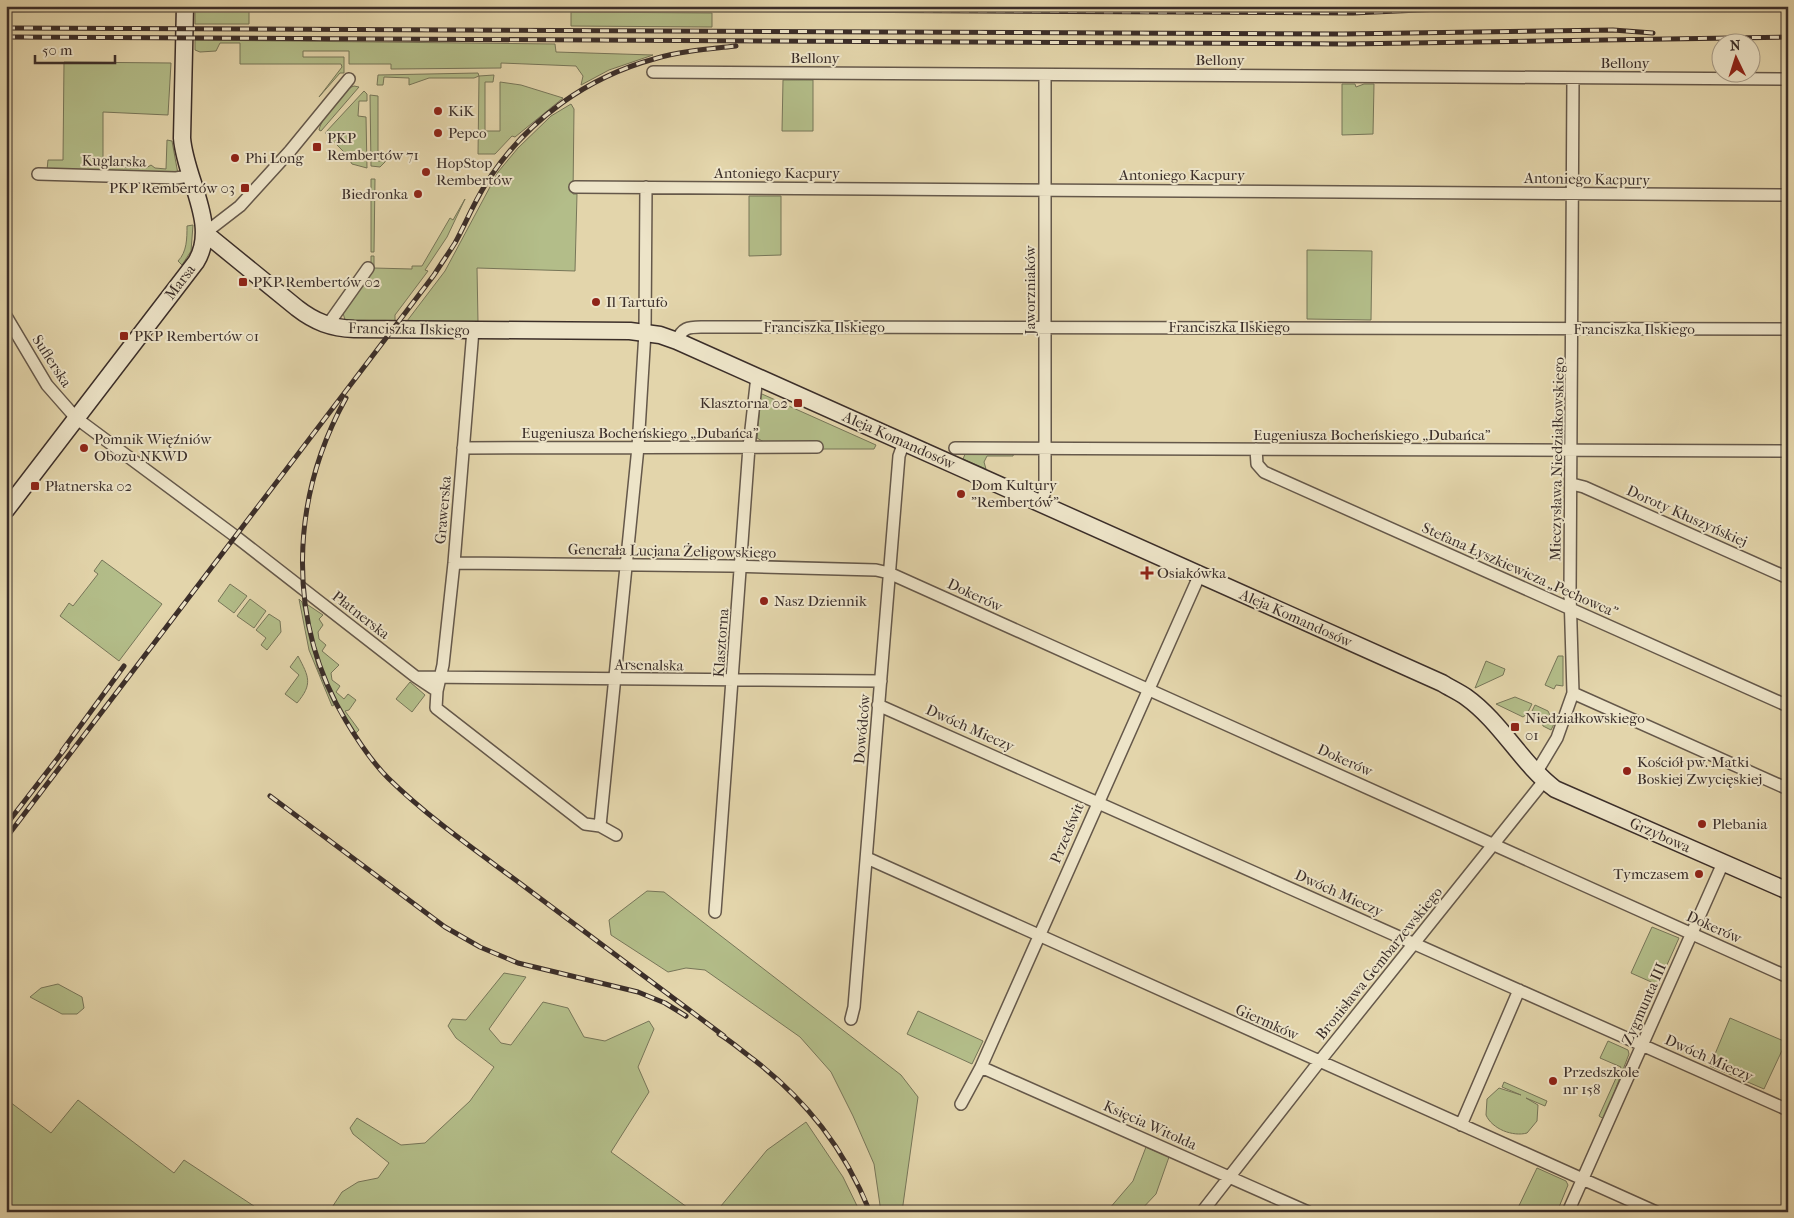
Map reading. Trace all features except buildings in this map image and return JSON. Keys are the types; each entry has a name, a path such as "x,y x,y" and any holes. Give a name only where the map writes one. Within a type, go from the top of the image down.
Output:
{"street":[{"name":"Marsa","path":"6,510 196,262 203,249 205,233 202,211 189,176 182,138 185,6"},
{"name":"Bellony","path":"653,72 1788,79"},
{"name":"Jaworzniaków","path":"1040,503 1045,492 1046,448 1045,75"},
{"name":"Mieczysława Niedziałkowskiego","path":"1540,777 1557,738 1573,693 1570,609 1573,78"},
{"path":"205,233 240,206 290,151 349,79"},
{"name":"Kuglarska","path":"38,174 174,178 189,176"},
{"name":"Antoniego Kacpury","path":"575,187 1788,195"},
{"path":"600,826 617,679 638,447 645,332 646,188"},
{"name":"Franciszka Ilskiego","path":"205,233 311,319 328,326 346,329 645,332"},
{"path":"328,326 368,268"},
{"name":"Suflerska","path":"6,316 47,385 76,418"},
{"name":"Franciszka Ilskiego","path":"678,341 680,333 688,327 1788,329"},
{"name":"Grawerska","path":"437,691 442,677 454,563 473,330"},
{"name":"Aleja Komandosów","path":"645,332 678,341 1442,683 1466,697 1540,777"},
{"name":"Klasztorna","path":"715,908 742,566 749,447 757,376"},
{"name":"Płatnerska","path":"76,418 235,536 416,677 437,691"},
{"name":"Dowódców","path":"851,1019 855,1002 899,456 904,442"},
{"name":"Eugeniusza Bocheńskiego „Dubańca”","path":"463,448 817,447"},
{"name":"Eugeniusza Bocheńskiego „Dubańca”","path":"955,448 1788,451"},
{"name":"Stefana Łyszkiewicza „Pechowca”","path":"1256,449 1257,464 1264,472 1788,706"},
{"name":"Doroty Kłuszyńskiej","path":"1572,484 1584,487 1788,578"},
{"name":"Generała Lucjana Żeligowskiego","path":"454,563 742,566 876,570 889,573"},
{"name":"Dokerów","path":"889,573 1788,976"},
{"name":"Przedświt","path":"961,1104 981,1067 1097,801 1200,574"},
{"name":"Arsenalska","path":"416,677 880,682"},
{"path":"437,691 437,710 585,824 600,826 616,835"},
{"path":"1573,693 1788,788"},
{"name":"Dwóch Mieczy","path":"878,705 1788,1110"},
{"name":"Bronisława Gembarzewskiego","path":"1202,1212 1319,1062 1495,844 1540,777"},
{"name":"Grzybowa","path":"1540,777 1555,789 1788,891"},
{"name":"Giermków","path":"867,858 1656,1212"},
{"name":"Zygmunta III","path":"1568,1212 1723,863"},
{"path":"1461,1125 1519,990"},
{"name":"Księcia Witolda","path":"981,1067 1308,1212"}],"green space":[{"path":"195,10 249,10 249,24 195,24"},
{"path":"571,12 712,13 712,27 571,26"},
{"path":"195,40 555,44 556,52 653,55 609,70 581,85 583,76 576,66 501,63 501,68 391,69 391,64 349,64 349,51 303,51 303,57 344,57 344,73 340,73 319,97 342,67 341,64 240,64 240,43 220,43 216,51 200,52 195,50"},
{"path":"64,62 171,63 168,115 103,112 103,167 139,168 142,165 146,168 151,165 155,168 166,169 167,140 172,141 178,174 47,170 48,160 63,160"},
{"path":"478,73 479,76 474,78 429,78 409,85 409,78 384,77 383,85 377,85 378,75"},
{"path":"494,75 493,82 485,82 485,131 500,131 500,82 521,85 563,98 515,137 512,136 495,154 478,154 479,76"},
{"path":"783,80 813,80 813,131 782,131"},
{"path":"1342,84 1355,84 1356,87 1364,84 1374,84 1373,134 1342,135"},
{"path":"359,87 321,131 319,130 333,105 349,88"},
{"path":"364,91 367,94 367,101 359,101 358,116 366,117 367,168 352,164 345,153 325,133"},
{"path":"370,95 378,96 378,161 386,161 380,167 371,166"},
{"path":"571,104 574,109 573,194 577,194 575,271 477,268 478,322 407,321 445,271 498,172 518,148 551,116"},
{"path":"371,179 375,179 374,252 371,252"},
{"path":"749,196 781,196 781,255 749,256"},
{"path":"465,199 447,237 425,270 428,271 395,315 395,321 345,320 343,313 371,269 371,256 374,256 374,268 412,269 412,266 422,266 450,218 453,220"},
{"path":"193,225 191,251 182,265 178,261 185,249 187,226"},
{"path":"1307,250 1372,251 1371,320 1307,319"},
{"path":"762,394 876,445 874,449 820,449 764,442 757,438"},
{"path":"966,452 1014,453 1013,456 987,456 984,462 986,469 963,459"},
{"path":"102,560 162,604 119,661 60,616 69,603 73,606 98,574 94,571"},
{"path":"230,584 247,596 234,613 218,601"},
{"path":"250,599 266,611 254,628 237,616"},
{"path":"299,599 302,602 318,670 334,705 332,706 309,650"},
{"path":"305,603 323,615 319,619 323,625 318,632 319,639 326,645 322,651 339,665 331,673 332,680 340,686 336,692 344,699 348,694 356,700 349,710 345,711 359,730 356,733 329,687 312,637"},
{"path":"269,614 280,621 281,632 267,650 261,645 266,638 256,630"},
{"path":"298,656 308,680 305,691 297,703 285,694 299,675 290,667"},
{"path":"1558,656 1563,656 1563,686 1556,685 1554,689 1545,685"},
{"path":"1486,661 1505,669 1503,675 1475,688"},
{"path":"410,682 425,695 412,712 396,699"},
{"path":"1515,697 1532,704 1527,714 1523,717 1496,704"},
{"path":"1535,705 1548,711 1554,724 1551,730 1543,726 1540,717 1531,713"},
{"path":"647,891 664,892 901,1075 918,1097 902,1212 881,1212 874,1164 853,1116 831,1072 800,1037 705,970 686,968 668,972 611,935 609,920"},
{"path":"1652,927 1679,938 1658,985 1631,973"},
{"path":"504,973 526,977 489,1029 501,1043 511,1045 543,1002 568,1008 584,1037 605,1041 649,1021 654,1029 638,1067 649,1092 611,1152 691,1210 710,1212 329,1212 342,1192 358,1182 378,1178 389,1163 353,1134 350,1128 357,1118 401,1145 425,1143 470,1101 494,1067 456,1038 448,1026 452,1019 466,1020"},
{"path":"58,984 82,997 84,1008 77,1014 62,1014 30,997 41,988"},
{"path":"918,1011 983,1041 972,1064 907,1034"},
{"path":"1730,1018 1786,1042 1764,1089 1710,1066"},
{"path":"1608,1041 1628,1050 1629,1054 1604,1119 1599,1116 1621,1067 1600,1058"},
{"path":"1504,1082 1547,1101 1545,1106 1526,1098 1538,1105 1537,1121 1527,1133 1516,1134 1504,1131 1493,1124 1486,1115 1487,1099 1499,1088 1521,1095 1502,1087"},
{"path":"6,1099 51,1133 78,1100 174,1173 184,1160 263,1212 6,1212"},
{"path":"806,1122 843,1177 860,1212 716,1212 767,1150"},
{"path":"1146,1147 1169,1157 1156,1194 1139,1212 1113,1212 1109,1209 1133,1181"},
{"path":"1537,1168 1566,1181 1568,1185 1557,1212 1516,1212"}],"railway":[{"path":"6,10 249,7 1353,13 1508,6"},
{"path":"1695,6 1788,7"},
{"path":"6,28 1343,34 1613,30 1653,33"},
{"path":"6,37 1347,44 1788,37"},
{"path":"6,838 434,275 455,243 486,184 506,155 523,136 562,103 606,77 630,67 674,54 736,46"},
{"path":"346,398 327,437 314,477 306,518 302,560 305,601 313,643 326,683 346,721 382,772 422,809 724,1036"},
{"path":"62,751 124,666"},
{"path":"6,825 67,746"},
{"path":"270,796 445,927 480,947 518,963 638,992 665,1003 686,1016"},
{"path":"719,1034 772,1075 807,1109 836,1147 860,1189 870,1212"}],"place":[{"name":"KiK","path":"438,111"},
{"name":"Pepco","path":"438,133"},
{"name":"PKP Rembertów 71","path":"317,147"},
{"name":"Phi Long","path":"235,158"},
{"name":"HopStop Rembertów","path":"426,172"},
{"name":"PKP Rembertów 03","path":"245,188"},
{"name":"Biedronka","path":"418,194"},
{"name":"PKP Rembertów 02","path":"243,282"},
{"name":"Il Tartufo","path":"596,302"},
{"name":"PKP Rembertów 01","path":"124,336"},
{"name":"Klasztorna 02","path":"798,403"},
{"name":"Pomnik Więźniów Obozu NKWD","path":"84,448"},
{"name":"Płatnerska 02","path":"35,486"},
{"name":"Dom Kultury \"Rembertów\"","path":"961,494"},
{"name":"Osiakówka","path":"1147,573"},
{"name":"Nasz Dziennik","path":"764,601"},
{"name":"Niedziałkowskiego 01","path":"1515,727"},
{"name":"Kościół pw. Matki Boskiej Zwycięskiej","path":"1627,771"},
{"name":"Plebania","path":"1702,824"},
{"name":"Tymczasem","path":"1699,874"},
{"name":"Przedszkole nr 158","path":"1553,1081"}]}
